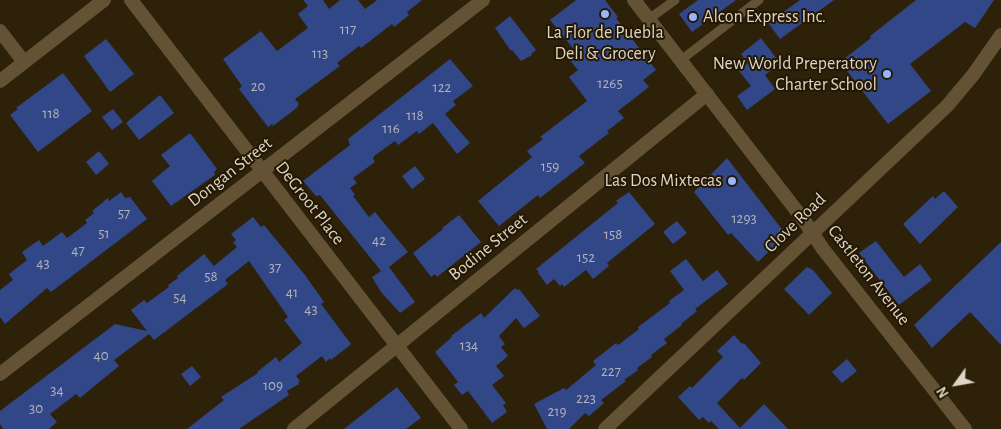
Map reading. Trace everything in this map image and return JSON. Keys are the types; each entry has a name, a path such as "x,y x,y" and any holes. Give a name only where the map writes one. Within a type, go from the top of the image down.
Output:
{"street":[{"path":"0,81 104,0"},
{"name":"DeGroot Place","path":"131,0 460,429"},
{"name":"Dongan Street","path":"0,374 482,0"},
{"name":"Castleton Avenue","path":"634,0 965,429"},
{"path":"0,31 24,62"},
{"name":"Clove Road","path":"605,429 951,101 969,80 1001,35"},
{"name":"Bodine Street","path":"294,429 707,94"}],"lane":[{"path":"649,20 675,0"},
{"path":"680,60 759,0"}],"building":[{"path":"303,0 323,0 329,9 340,0 358,0 365,9 377,0 422,0 407,12 409,15 394,27 392,24 361,48 359,46 337,63 340,66 295,99 299,104 298,107 273,126 272,124 268,127 239,89 242,86 223,59 261,31 277,51 308,28 298,14 308,6"},
{"path":"576,0 605,0 618,17 616,18 656,70 643,80 649,87 618,111 624,118 607,131 609,133 579,156 585,163 540,198 538,195 499,226 478,201 532,157 527,151 543,139 540,137 587,101 569,77 578,70 568,58 576,52 550,20"},
{"path":"698,0 736,0 692,32 679,14"},
{"path":"800,0 834,0 780,39 768,23"},
{"path":"916,0 994,0 975,28 965,22 910,64 931,91 888,124 840,62"},
{"path":"510,16 536,50 532,55 521,61 511,51 495,28"},
{"path":"761,38 780,63 765,75 775,89 747,110 737,96 751,86 739,71 748,63 741,54"},
{"path":"106,39 134,74 110,92 84,56"},
{"path":"450,59 473,86 453,101 456,105 445,114 470,143 457,154 433,123 419,134 417,131 398,145 395,141 374,156 375,162 353,178 357,183 350,188 355,195 353,196 369,217 375,212 408,252 389,267 415,302 400,313 381,292 372,277 381,271 320,195 316,196 303,181 350,145 348,139"},
{"path":"63,73 92,111 38,152 10,115 18,109 16,108"},
{"path":"160,95 174,113 139,140 126,123"},
{"path":"113,109 123,122 112,130 102,117"},
{"path":"190,133 217,169 214,172 215,175 171,206 152,181 170,166 161,155"},
{"path":"99,151 109,164 96,175 86,162"},
{"path":"727,158 784,232 784,237 758,262 731,233 728,235 694,192"},
{"path":"415,166 425,179 412,189 402,176"},
{"path":"944,191 958,207 920,244 903,224 933,196 935,199"},
{"path":"121,192 125,198 130,197 147,219 51,292 47,288 5,324 0,317 0,290 13,280 9,274 27,260 22,252 39,240 43,246 62,232 67,238 87,223 85,220 94,213 92,211 108,198 109,201"},
{"path":"629,192 655,224 607,263 609,266 593,279 586,270 564,287 562,284 560,286 554,279 547,285 536,269"},
{"path":"459,215 481,242 437,277 435,274 431,277 413,253"},
{"path":"253,217 261,227 264,225 305,275 324,302 321,304 351,344 349,346 326,362 322,356 296,376 300,381 298,382 299,384 287,391 289,395 239,429 187,429 224,400 221,397 258,373 276,357 279,362 302,343 284,320 288,317 249,261 225,280 228,284 154,340 149,334 114,360 119,366 80,398 76,394 50,414 57,422 49,429 3,429 0,424 0,411 115,324 147,331 131,310 144,300 147,303 169,287 168,285 178,278 177,276 204,254 214,266 237,247 233,242 236,240 231,234"},
{"path":"677,221 687,233 673,244 663,232"},
{"path":"876,241 904,277 920,264 932,280 899,305 859,253"},
{"path":"1001,242 1001,345 970,312 932,348 914,325"},
{"path":"686,259 703,281 717,270 728,284 695,309 697,311 664,339 667,343 637,368 638,370 624,380 626,381 601,400 604,403 589,416 585,413 569,429 547,429 534,404 564,388 566,390 596,365 593,361 616,343 618,345 639,329 638,327 684,290 670,271"},
{"path":"807,267 813,270 832,293 809,315 784,289"},
{"path":"515,288 519,289 540,316 524,328 516,318 499,336 505,344 501,347 508,356 496,366 504,376 492,385 506,403 503,405 507,412 492,423 468,391 462,395 454,385 458,382 435,352 451,336 481,313 484,318"},
{"path":"734,335 742,344 744,343 761,363 744,380 742,378 717,403 740,428 764,404 788,429 719,429 711,421 709,423 703,417 699,420 678,397 690,386 692,388 723,357 717,351"},
{"path":"847,359 857,371 842,383 832,372"},
{"path":"192,366 201,377 190,386 181,374"},
{"path":"397,387 421,418 406,429 344,429"}],"place":[{"name":"La Flor de Puebla Deli & Grocery","path":"605,14"},
{"name":"Alcon Express Inc.","path":"693,17"},
{"name":"New World Preperatory Charter School","path":"887,74"},
{"name":"Las Dos Mixtecas","path":"732,181"}]}
